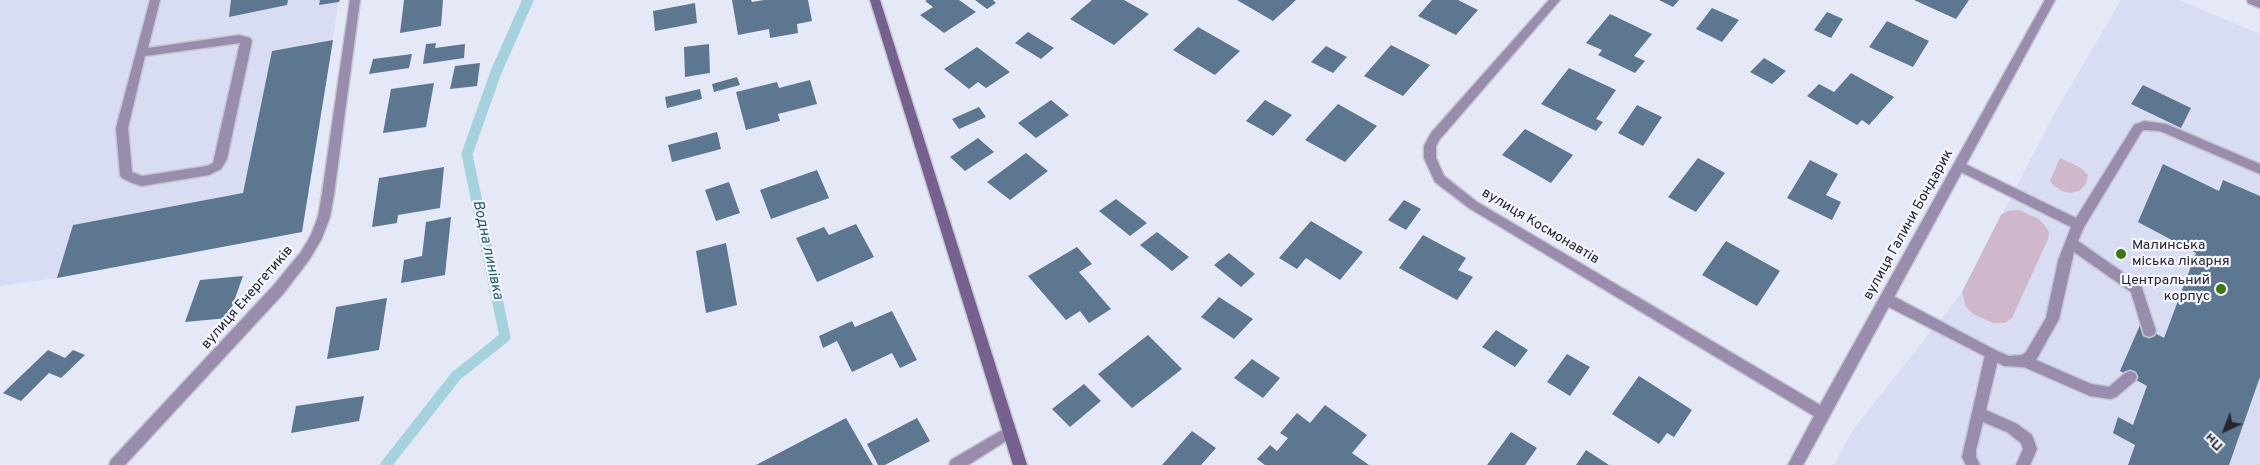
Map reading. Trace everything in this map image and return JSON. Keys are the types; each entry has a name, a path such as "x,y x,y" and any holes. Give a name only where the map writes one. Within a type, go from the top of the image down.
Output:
{"street":[{"path":"141,54 239,39 246,41 221,160 217,166 209,170 142,181 126,175 122,128 141,54 155,0"},
{"name":"вулиця Енергетиків","path":"116,465 278,290 305,256 316,236 324,217 328,194 355,0"},
{"path":"875,0 1020,465"},
{"name":"вулиця Космонавтів","path":"1555,0 1435,136 1430,146 1430,158 1439,180 1473,205 1823,414"},
{"name":"вулиця Галини Бондарик","path":"1795,465 2050,0"},
{"path":"2252,0 2260,4"},
{"path":"2025,361 2040,341 2052,319 2070,242 2078,224 2132,136 2144,125 2162,127 2192,138 2260,169"},
{"path":"1959,166 2078,224"},
{"path":"2070,242 2136,289 2149,331"},
{"path":"1886,299 1992,355 2009,362 2025,361 2090,390 2111,393 2130,377"},
{"path":"1973,465 1969,457 1969,450 1992,355"},
{"path":"1978,413 2012,428 2027,439 2030,449 2023,465"},
{"path":"956,465 1009,432"}],"shaded area":[{"path":"0,0 339,0 302,232 57,278 0,286"},
{"name":"Малинська міська лікарня","path":"2121,0 2179,0 2260,34 2260,465 1834,465 1852,431 1962,292 2053,116"},
{"path":"2060,158 2081,168 2088,175 2086,184 2079,191 2070,193 2062,191 2050,181"},
{"path":"2019,210 2039,219 2049,232 2048,239 2012,318 2005,323 1993,323 1973,314 1966,307 1962,292 2001,215 2008,211"}],"building":[{"path":"231,0 288,0 287,5 229,17"},
{"path":"320,0 340,0 339,2 319,5"},
{"path":"404,0 443,0 441,26 400,33"},
{"path":"732,0 751,0 752,2 764,0 808,0 812,21 797,24 798,33 770,38 769,29 738,35"},
{"path":"959,0 976,12 944,33 920,15 933,7 925,1"},
{"path":"975,0 993,0 996,3 987,9"},
{"path":"1092,0 1124,0 1149,14 1114,45 1070,19"},
{"path":"1237,0 1296,0 1273,21"},
{"path":"1432,0 1458,0 1478,10 1456,35 1418,16"},
{"path":"1659,0 1679,0 1673,7"},
{"path":"1914,0 1969,0 1956,19"},
{"path":"695,3 697,23 655,31 653,11"},
{"path":"1712,8 1739,20 1722,42 1696,29"},
{"path":"1827,12 1843,19 1831,38 1814,30"},
{"path":"1610,14 1652,34 1634,56 1645,61 1635,73 1598,55 1602,50 1586,43"},
{"path":"1887,21 1929,41 1913,67 1869,47"},
{"path":"1198,27 1240,51 1215,75 1173,50"},
{"path":"1028,32 1054,48 1041,59 1015,43"},
{"path":"333,40 302,232 57,278 73,225 243,193 272,51"},
{"path":"436,43 435,48 465,44 464,58 423,64 426,44"},
{"path":"709,44 710,73 685,77 684,47"},
{"path":"1391,45 1430,65 1403,96 1364,76"},
{"path":"1326,46 1347,57 1333,73 1311,62"},
{"path":"977,47 1010,72 986,88 978,82 969,89 944,69"},
{"path":"412,54 409,68 369,74 373,59"},
{"path":"1764,58 1786,71 1772,84 1750,72"},
{"path":"480,63 477,86 450,89 455,66"},
{"path":"1569,68 1616,90 1596,119 1603,122 1596,131 1541,104"},
{"path":"1851,73 1894,97 1869,125 1862,120 1857,125 1807,96 1819,84 1834,92"},
{"path":"737,77 740,85 714,92 712,84"},
{"path":"810,80 817,104 778,114 780,121 746,130 736,92 777,82 779,88"},
{"path":"434,83 426,127 383,133 391,89"},
{"path":"2143,85 2191,108 2181,128 2131,104"},
{"path":"700,89 702,99 667,108 665,97"},
{"path":"1051,100 1069,115 1036,138 1018,123"},
{"path":"1265,100 1292,115 1273,136 1246,121"},
{"path":"1338,104 1377,126 1345,162 1305,140"},
{"path":"1637,105 1662,117 1643,146 1618,133"},
{"path":"979,107 986,117 959,129 952,119"},
{"path":"1525,129 1573,155 1551,183 1502,155"},
{"path":"717,132 721,149 672,162 668,145"},
{"path":"978,138 994,152 965,171 950,157"},
{"path":"1026,153 1048,171 1010,200 987,182"},
{"path":"1698,158 1725,173 1696,212 1668,197"},
{"path":"1810,160 1838,174 1826,195 1841,202 1832,220 1787,198"},
{"name":"Центральний корпус","path":"2163,164 2219,191 2223,180 2260,196 2260,377 2229,465 2128,465 2135,445 2113,433 2118,417 2133,425 2147,386 2120,371 2140,325 2164,338 2196,253 2138,222"},
{"path":"444,167 440,208 398,215 397,223 372,227 379,178"},
{"path":"817,170 829,198 771,219 760,190"},
{"path":"729,182 740,213 716,221 705,190"},
{"path":"1116,199 1147,223 1130,236 1099,211"},
{"path":"1404,200 1421,209 1406,230 1388,220"},
{"path":"451,217 445,275 401,283 404,260 422,256 426,222"},
{"path":"1311,221 1363,252 1340,280 1306,258 1297,269 1279,258"},
{"path":"856,224 874,257 817,282 796,238 824,227 829,235"},
{"path":"1157,232 1189,257 1172,271 1140,245"},
{"path":"1423,235 1466,258 1458,270 1473,277 1457,300 1399,268"},
{"path":"1726,241 1780,271 1757,306 1702,275"},
{"path":"726,243 737,305 706,313 696,251"},
{"path":"1077,247 1092,264 1079,272 1111,309 1089,323 1080,311 1066,320 1028,276"},
{"path":"1229,253 1255,274 1241,287 1214,265"},
{"path":"243,276 228,318 185,322 200,280"},
{"path":"1219,297 1253,319 1234,339 1201,317"},
{"path":"387,298 379,350 327,359 336,307"},
{"path":"892,311 917,360 900,368 892,353 852,372 837,341 823,348 819,336 852,321 855,327"},
{"path":"1496,330 1528,350 1515,367 1482,347"},
{"path":"1148,335 1182,369 1132,408 1098,374"},
{"path":"48,350 65,358 73,350 85,355 61,378 49,373 21,401 3,393"},
{"path":"1567,354 1590,367 1570,396 1547,382"},
{"path":"1252,359 1280,378 1263,398 1234,378"},
{"path":"1639,376 1692,410 1674,437 1667,433 1659,444 1612,414"},
{"path":"1084,384 1101,401 1070,427 1052,409"},
{"path":"364,396 359,421 291,433 296,406"},
{"path":"1325,405 1367,435 1352,453 1369,465 1265,465 1257,459 1270,445 1277,451 1288,438 1280,433 1297,413 1310,423"},
{"path":"846,418 873,465 756,465"},
{"path":"917,418 930,441 885,465 878,465 867,444"},
{"path":"1192,431 1216,448 1201,465 1162,465"},
{"path":"1511,432 1537,448 1525,465 1487,465"},
{"path":"1586,450 1609,465 1576,465"}],"waterway":[{"name":"Водна линівка","path":"386,465 456,376 505,337 467,154 496,72 528,0"}],"place":[{"name":"Малинська міська лікарня","path":"2121,254"},
{"name":"Центральний корпус","path":"2221,289"}]}
